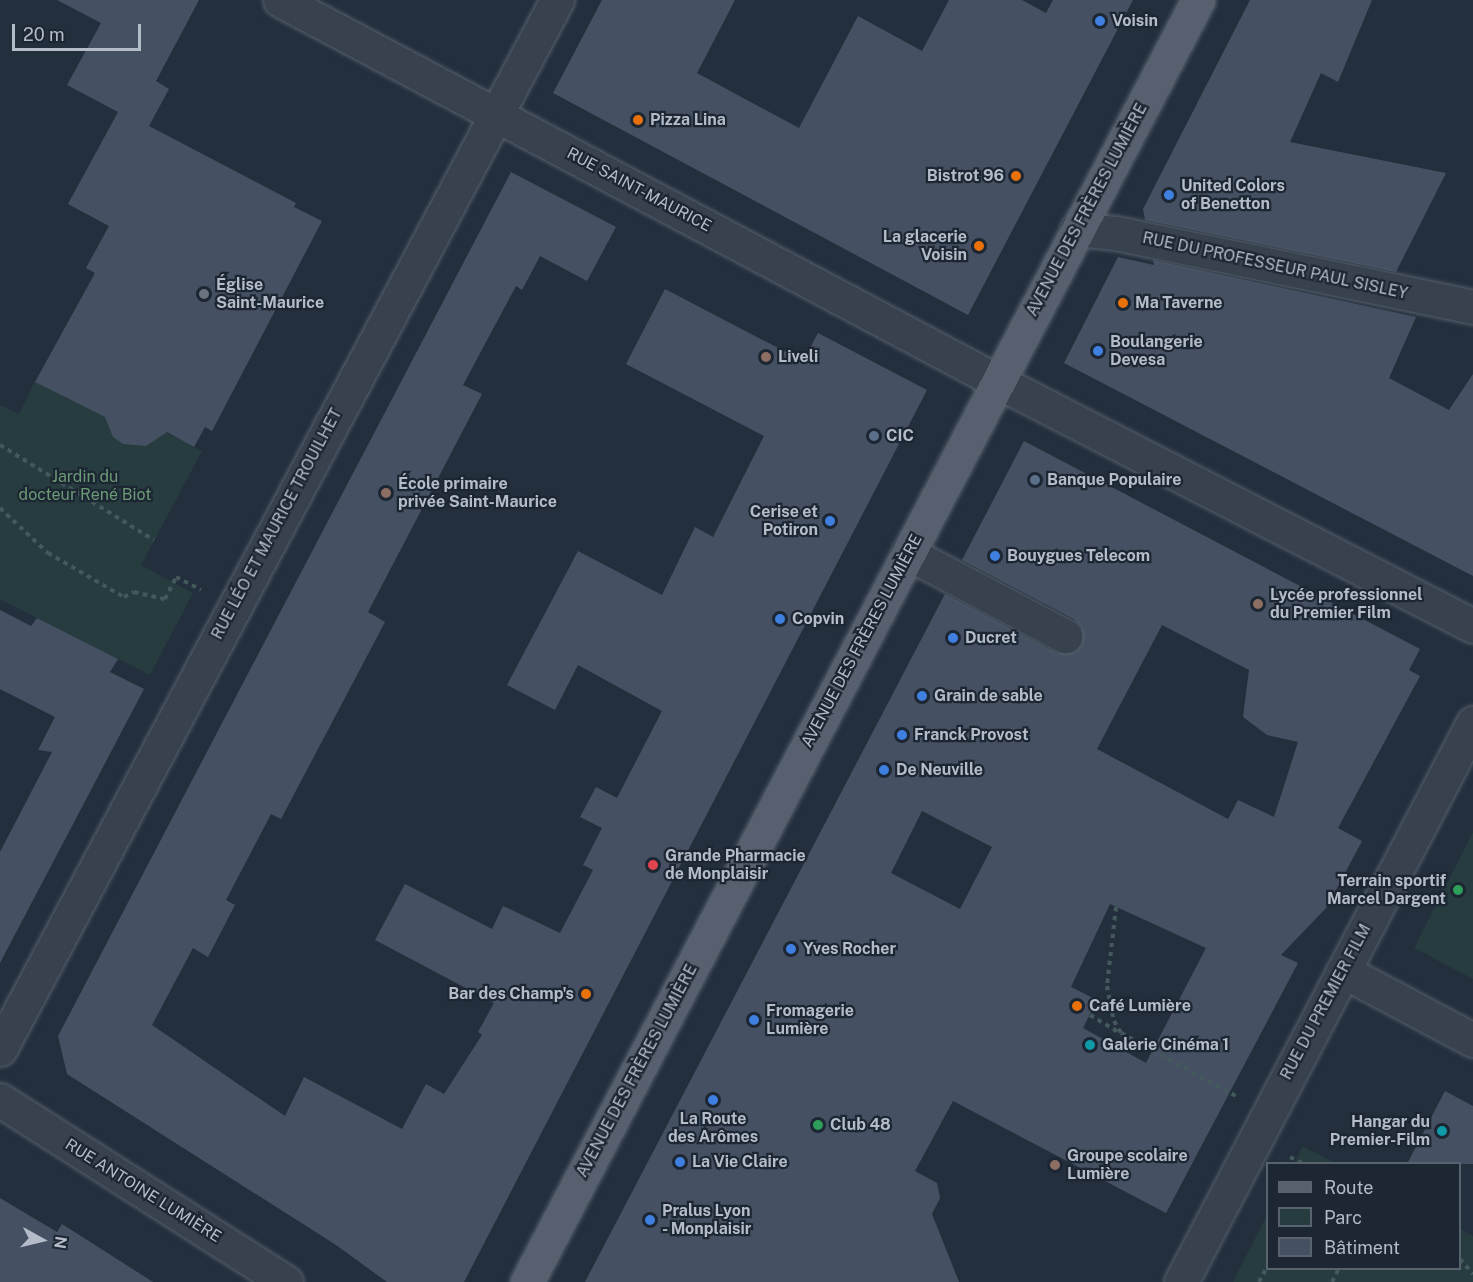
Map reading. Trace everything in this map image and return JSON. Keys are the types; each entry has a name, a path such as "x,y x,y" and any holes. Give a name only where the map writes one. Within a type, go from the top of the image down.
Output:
{"main road":[{"name":"AVENUE DES FRÈRES LUMIÈRE","path":"527,1282 1198,0"}],"street":[{"name":"RUE SAINT-MAURICE","path":"280,0 997,381 1473,626"},
{"name":"RUE LÉO ET MAURICE TROUILHET","path":"0,1049 315,450 498,114 557,0"},
{"name":"RUE DU PROFESSEUR PAUL SISLEY","path":"1077,229 1116,233 1473,307"},
{"path":"908,554 1065,636"},
{"name":"RUE DU PREMIER FILM","path":"1181,1282 1473,723"},
{"path":"1343,971 1473,1040"},
{"name":"RUE ANTOINE LUMIÈRE","path":"0,1100 286,1282"}],"path":[{"path":"0,445 154,540"},
{"path":"0,508 48,553 123,597 134,592 165,599 176,578 202,591"},
{"path":"1116,907 1107,986 1114,1021 1121,1033"},
{"path":"1090,1015 1268,1114"},
{"path":"1461,1260 1473,1274"}],"green space":[{"name":"Jardin du docteur René Biot","path":"35,381 73,402 82,388 202,451 141,565 193,593 150,675 0,599 0,405 19,414"},
{"name":"Terrain sportif Marcel Dargent","path":"1473,832 1473,979 1414,948"},
{"path":"1303,1146 1333,1162 1295,1162"},
{"path":"1266,1217 1266,1270 1461,1270 1461,1230 1473,1236 1473,1282 1233,1282"}],"building":[{"path":"57,0 199,0 156,81 169,89 149,126 296,203 294,207 322,221 212,431 205,427 194,447 167,432 146,446 123,444 113,437 105,417 35,382 95,273 86,268 109,226 68,204 118,112 67,85 101,23"},
{"path":"602,0 735,0 697,73 799,128 858,16 922,51 949,0 1022,0 1046,13 1053,0 1133,0 968,315 553,93"},
{"path":"1250,0 1372,0 1338,82 1321,73 1290,142 1446,173 1396,272 1145,220 1143,209"},
{"path":"511,172 616,227 587,281 540,256 522,290 516,286 463,385 482,394 368,612 385,622 281,819 271,814 226,900 235,905 208,957 193,948 152,1025 285,1116 304,1077 402,1129 426,1084 444,1094 482,1035 478,1032 494,1003 375,940 405,884 492,929 503,906 560,933 593,870 583,865 602,828 580,817 596,787 617,798 662,711 578,665 555,710 507,685 578,551 662,595 695,527 713,537 764,436 626,364 665,289 803,361 818,333 927,390 464,1282 387,1282 336,1245 67,1074 58,1036"},
{"path":"1118,257 1154,265 1153,260 1416,317 1389,378 1449,410 1473,374 1473,576 1064,363"},
{"path":"1024,441 1420,649 1409,670 1420,676 1338,828 1362,841 1327,907 1281,955 1298,963 1166,1213 953,1101 915,1171 937,1183 940,1198 932,1214 959,1282 585,1282 945,594 1057,653 1074,652 1082,644 1081,627 1074,619 962,560","holes":["1162,625 1249,670 1243,717 1267,735 1298,742 1274,817 1238,800 1228,819 1097,749","922,811 992,847 960,909 891,873","1110,904 1206,948 1146,1063 1083,1028 1097,1000 1071,987"]},
{"path":"0,610 31,626 37,618 118,659 110,672 144,689 0,963 0,852 52,752 38,750 55,717 0,689"},
{"path":"1445,1091 1473,1106 1473,1164 1408,1162"},
{"path":"0,1198 57,1232 62,1224 153,1282 0,1282"}],"place":[{"name":"Voisin","path":"1100,21"},
{"name":"Pizza Lina","path":"638,120"},
{"name":"Bistrot 96","path":"1016,176"},
{"name":"United Colors of Benetton","path":"1169,195"},
{"name":"La glacerie Voisin","path":"979,246"},
{"name":"Église Saint-Maurice","path":"204,294"},
{"name":"Ma Taverne","path":"1123,303"},
{"name":"Boulangerie Devesa","path":"1098,351"},
{"name":"Liveli","path":"766,357"},
{"name":"CIC","path":"874,436"},
{"name":"Banque Populaire","path":"1035,480"},
{"name":"École primaire privée Saint-Maurice","path":"386,493"},
{"name":"Cerise et Potiron","path":"830,521"},
{"name":"Bouygues Telecom","path":"995,556"},
{"name":"Lycée professionnel du Premier Film","path":"1258,604"},
{"name":"Copvin","path":"780,619"},
{"name":"Ducret","path":"953,638"},
{"name":"Grain de sable","path":"922,696"},
{"name":"Franck Provost","path":"902,735"},
{"name":"De Neuville","path":"884,770"},
{"name":"Grande Pharmacie de Monplaisir","path":"653,865"},
{"name":"Terrain sportif Marcel Dargent","path":"1458,890"},
{"name":"Yves Rocher","path":"791,949"},
{"name":"Bar des Champ's","path":"586,994"},
{"name":"Café Lumière","path":"1077,1006"},
{"name":"Fromagerie Lumière","path":"754,1020"},
{"name":"Galerie Cinéma 1","path":"1090,1045"},
{"name":"La Route des Arômes","path":"713,1100"},
{"name":"Club 48","path":"818,1125"},
{"name":"Hangar du Premier-Film","path":"1442,1131"},
{"name":"La Vie Claire","path":"680,1162"},
{"name":"Groupe scolaire Lumière","path":"1055,1165"},
{"name":"Pralus Lyon - Monplaisir","path":"650,1220"}]}
